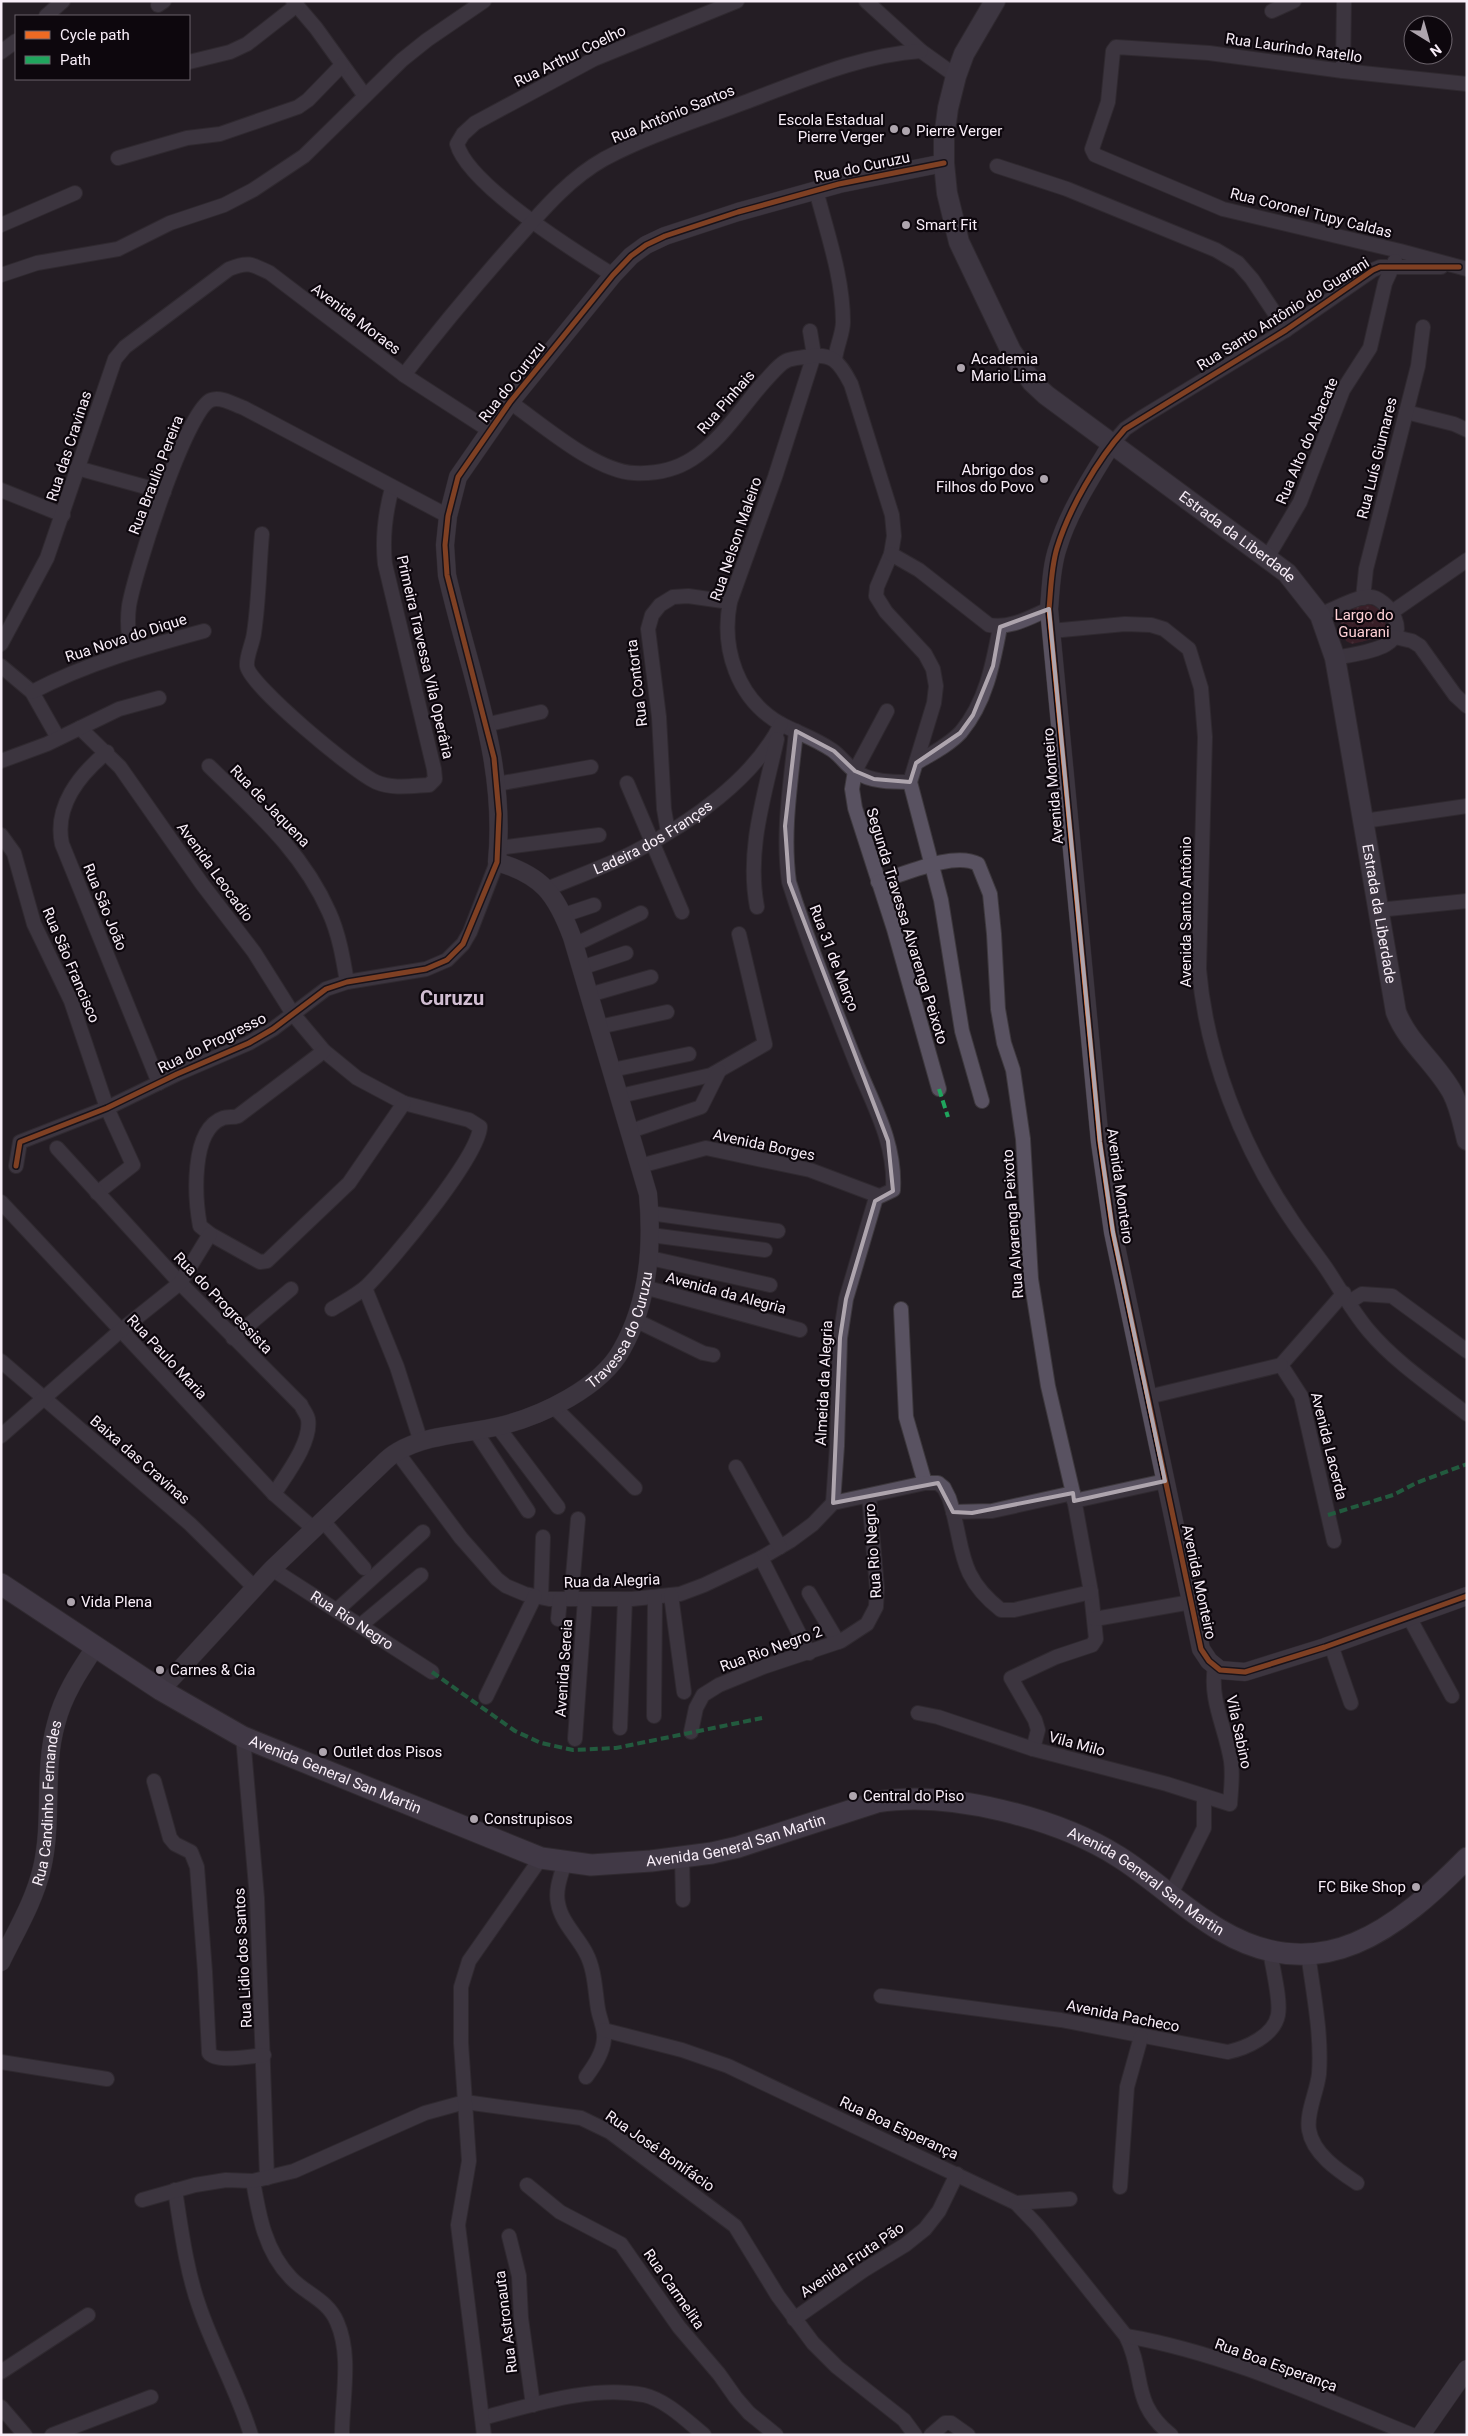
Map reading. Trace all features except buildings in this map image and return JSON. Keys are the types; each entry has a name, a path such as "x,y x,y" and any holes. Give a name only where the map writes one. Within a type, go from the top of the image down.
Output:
{"main road":[{"name":"Estrada da Liberdade","path":"996,1 964,54 956,76 947,118 944,163 947,193 959,242 1011,350 1032,382 1046,395 1111,444 1267,558 1298,585 1320,615 1335,658 1396,1012 1411,1040 1452,1092 1463,1120 1467,1140"},
{"name":"Avenida General San Martin","path":"1,1584 161,1690 243,1737 541,1858 591,1865 622,1864 682,1856 738,1847 877,1802 900,1798 953,1802 1003,1811 1067,1832 1117,1856 1204,1920 1234,1938 1250,1945 1270,1950 1308,1953 1344,1947 1379,1933 1418,1905 1467,1858"}],"street":[{"path":"47,15 63,1"},
{"path":"1,275 37,262 118,249 170,223 224,205 253,190 304,156 325,139 365,96 427,40 484,1"},
{"name":"Rua Arthur Coelho","path":"533,221 494,190 465,162 457,144 463,134 476,123 594,59 737,1"},
{"path":"866,1 921,51 956,76"},
{"path":"1272,11 1294,1"},
{"path":"1343,71 1344,1"},
{"path":"190,62 230,52 247,44 295,3 316,28 365,96"},
{"path":"1,52 15,41"},
{"name":"Rua Laurindo Ratello","path":"1095,155 1092,149 1108,102 1113,51 1116,47 1209,53 1343,71 1467,84"},
{"name":"Rua Antônio Santos","path":"404,375 464,299 533,221 578,177 604,160 652,137 857,62 889,54 921,51"},
{"path":"118,158 187,138 229,132 298,107 308,100 342,65"},
{"name":"Rua Coronel Tupy Caldas","path":"1095,155 1223,209 1463,268"},
{"name":"Rua do Curuzu","path":"497,855 497,784 486,725 447,575 445,544 448,516 458,477 510,402 613,275 646,245 665,236 738,212 816,190 944,163"},
{"path":"997,166 1067,188 1216,250 1238,262 1252,278 1286,330"},
{"path":"816,190 837,270 843,324 835,353 851,384 892,514 894,536 891,554 877,586 876,596 886,612 925,654 933,669 936,686 934,703 910,782 941,900 962,1031 982,1101"},
{"path":"1,225 75,194"},
{"path":"533,221 613,275"},
{"name":"Rua Alto do Abacate","path":"1267,558 1300,502 1343,390 1370,348 1385,283 1400,251"},
{"name":"Avenida Moraes","path":"203,288 229,269 241,264 250,263 270,274 404,375 489,430"},
{"name":"Rua Santo Antônio do Guarani","path":"1111,444 1125,429 1141,418 1286,330 1372,270 1380,267 1463,268"},
{"name":"Rua das Cravinas","path":"1,644 47,558 115,359 125,347 203,288"},
{"name":"Rua Luís Giumares","path":"1363,598 1366,568 1418,366 1423,327"},
{"path":"810,331 814,355"},
{"name":"Rua Pinhais","path":"510,402 594,460 613,469 633,473 653,472 673,468 691,460 719,436 776,369 786,361 814,355 827,356 835,353"},
{"name":"Rua Nelson Maleiro","path":"814,355 775,477 730,602 727,639 737,675 758,706 781,724 834,751 855,771 874,779 910,782"},
{"name":"Rua Braulio Pereira","path":"132,651 129,637 130,606 136,578 164,492 184,440 196,417 206,404 217,399 244,408 448,516"},
{"path":"1406,412 1454,424 1467,430"},
{"name":"Avenida Monteiro","path":"1111,444 1068,520 1057,549 1051,576 1049,609 1100,1142 1112,1232 1201,1650 1215,1667"},
{"path":"77,468 164,492"},
{"name":"Primeira Travessa Vila Operâria","path":"262,534 254,633 247,668 262,689 322,743 364,776 388,786 411,786 433,783 435,778 434,769 385,564 382,539 385,514 392,488"},
{"path":"1,490 63,515"},
{"path":"891,554 919,570 989,625 1000,627 1010,625 1049,609"},
{"path":"1392,612 1467,560"},
{"name":"Rua Contorta","path":"668,832 664,809 659,717 648,629 652,614 660,605 673,598 688,596 730,602"},
{"path":"1320,615 1363,598 1372,597 1392,612 1395,620 1395,637 1390,643 1382,648 1335,658"},
{"name":"Avenida Santo Antônio","path":"1051,631 1125,624 1151,625 1164,629 1189,649 1201,688 1205,736 1200,969 1202,1006 1209,1038 1232,1102 1264,1173 1290,1218 1375,1337 1467,1414"},
{"path":"916,763 960,733 973,715 993,666 1000,627"},
{"name":"Rua Nova do Dique","path":"32,692 66,674 132,651 204,631"},
{"path":"1395,637 1412,641 1420,646 1455,695 1467,706"},
{"path":"1,666 32,692 58,738"},
{"path":"1,761 58,738 119,710 159,698"},
{"path":"486,725 541,712"},
{"path":"855,771 887,712"},
{"path":"757,907 753,886 754,853 781,724"},
{"name":"Ladeira dos Françes","path":"547,888 634,852 668,832 740,779 771,743 781,724"},
{"name":"Avenida Leocadio","path":"80,728 107,752 120,767 202,884 254,952 294,1014 324,1051 358,1078 404,1103 470,1120 480,1127 470,1152 445,1191 393,1258 365,1288"},
{"name":"Rua 31 de Março","path":"796,731 786,826 786,858 790,882 849,1045 888,1141 894,1171 893,1190 880,1196"},
{"name":"Rua São João","path":"107,752 90,767 73,789 59,824 60,833 66,853 159,1083"},
{"name":"Rua de Jaquena","path":"209,766 283,839 312,878 330,913 340,942 347,982"},
{"path":"497,784 591,767"},
{"name":"Segunda Travessa Alvarenga Peixoto","path":"855,771 852,789 855,808 894,929 938,1089"},
{"path":"627,783 682,912"},
{"path":"1364,821 1467,806"},
{"name":"Rua São Francisco","path":"1,835 14,853 34,924 71,1001 107,1108 133,1165 98,1193"},
{"path":"497,855 599,835"},
{"path":"497,855 538,879 547,888"},
{"name":"Rua do Progresso","path":"16,1166 20,1142 107,1108 249,1043 294,1014 326,989 347,982 426,969 447,960 463,944 470,932 497,855"},
{"name":"Rua Alvarenga Peixoto","path":"878,882 955,859 971,860 978,864 990,894 998,1009 1004,1043 1013,1070 1023,1139 1031,1279 1048,1386 1073,1497 1091,1592 1096,1639 1092,1645 1056,1657 1010,1679 1035,1720 1038,1730 1033,1750"},
{"name":"Travessa do Curuzu","path":"254,1588 380,1466 397,1452 421,1442 498,1427 539,1414 602,1374 622,1350 635,1320 650,1258 651,1235 648,1194 631,1131 574,945 564,915 547,888"},
{"path":"1378,910 1467,901"},
{"path":"564,915 594,905"},
{"path":"574,945 641,913"},
{"path":"620,1096 711,1075 765,1044 739,934"},
{"path":"581,968 626,953"},
{"path":"588,995 651,977"},
{"path":"599,1027 667,1012"},
{"path":"324,1051 238,1116 221,1119 204,1135 198,1156 198,1195 200,1226 210,1234 260,1262 267,1262 349,1183 404,1103"},
{"path":"612,1070 689,1054"},
{"path":"631,1131 701,1107 719,1071"},
{"name":"Rua do Progressista","path":"57,1148 180,1283 301,1405 308,1417 308,1428 304,1441 274,1494"},
{"name":"Avenida Borges","path":"640,1166 706,1148 810,1170 880,1196"},
{"name":"Almeida da Alegria","path":"833,1503 837,1446 840,1338 846,1298 875,1201 880,1196"},
{"name":"Rua Paulo Maria","path":"1,1202 274,1494 319,1525 364,1568"},
{"path":"650,1213 778,1231"},
{"path":"1,1436 120,1331 180,1283 210,1234"},
{"path":"651,1235 765,1250"},
{"path":"650,1258 770,1285"},
{"name":"Avenida da Alegria","path":"644,1287 800,1330"},
{"path":"332,1310 365,1288 397,1367 421,1442"},
{"path":"233,1338 291,1289"},
{"path":"1148,1397 1281,1365 1346,1298 1362,1294 1392,1296 1467,1351"},
{"path":"901,1309 904,1405 925,1483"},
{"path":"635,1320 713,1355"},
{"name":"Baixa das Cravinas","path":"1,1361 190,1524 254,1588"},
{"name":"Avenida Lacerda","path":"1281,1365 1301,1396 1334,1541"},
{"path":"553,1406 635,1488"},
{"path":"498,1427 558,1507"},
{"path":"476,1432 528,1511"},
{"name":"Rua da Alegria","path":"397,1452 461,1538 487,1568 506,1586 538,1597 625,1599 655,1597 671,1595 704,1585 762,1558 780,1547 813,1524 833,1503"},
{"path":"736,1467 780,1547"},
{"path":"953,1512 992,1511 1165,1481"},
{"path":"833,1503 925,1483 938,1483 944,1488 953,1512 968,1572 978,1588 1001,1610 1014,1610 1091,1592"},
{"name":"Rua Rio Negro","path":"869,1496 875,1552 876,1606"},
{"path":"558,1619 572,1599 578,1519"},
{"path":"337,1610 423,1532"},
{"path":"486,1696 538,1597 543,1537"},
{"path":"762,1558 809,1653"},
{"name":"Rua Rio Negro","path":"272,1569 432,1672"},
{"path":"361,1625 421,1575"},
{"path":"161,1690 254,1588"},
{"path":"809,1593 838,1642"},
{"path":"671,1595 684,1692"},
{"path":"1215,1667 1233,1673 1245,1672 1331,1645 1467,1596"},
{"path":"654,1716 655,1597"},
{"name":"Avenida Sereia","path":"572,1599 576,1739"},
{"path":"620,1728 625,1599"},
{"path":"1094,1619 1190,1602"},
{"name":"Rua Rio Negro 2","path":"691,1732 696,1708 703,1695 719,1685 763,1667 838,1642 867,1624 876,1606"},
{"path":"1409,1617 1452,1696"},
{"path":"1331,1645 1351,1703"},
{"name":"Rua Candinho Fernandes","path":"1,1962 33,1901 42,1868 47,1840 51,1754 56,1724 69,1688 96,1646"},
{"name":"Vila Sabino","path":"1215,1667 1212,1685 1231,1761 1230,1804"},
{"name":"Vila Milo","path":"918,1713 938,1717 1033,1750 1167,1784 1230,1804"},
{"name":"Rua Lidio dos Santos","path":"243,1737 258,1898 267,2178"},
{"path":"154,1781 170,1838 175,1844 191,1852 196,1860 210,2055 221,2058 264,2055"},
{"path":"1171,1894 1204,1828 1204,1796"},
{"path":"682,1856 683,1900"},
{"path":"484,2435 458,2225 469,2161 461,2003 464,1974 469,1961 541,1858"},
{"path":"565,1862 558,1890 558,1904 564,1918 587,1955 594,1979 598,2012 604,2030 603,2044 596,2063 586,2077"},
{"name":"Avenida Pacheco","path":"881,1996 1061,2020 1141,2037 1228,2052 1240,2049 1266,2034 1275,2024 1278,2014 1270,1950"},
{"path":"1308,1953 1316,2008 1319,2052 1319,2074 1309,2129 1313,2141 1330,2163 1357,2182"},
{"name":"Rua Boa Esperança","path":"604,2030 682,2050 728,2066 1016,2203 1038,2226 1126,2336 1133,2351 1138,2385 1144,2401 1153,2417 1171,2435"},
{"path":"1120,2187 1127,2086 1141,2037"},
{"path":"1,2062 107,2079"},
{"name":"Rua José Bonifácio","path":"267,2178 310,2165 424,2113 465,2102 581,2118 610,2132 735,2226 794,2319 826,2356 904,2420 915,2435"},
{"name":"Avenida Fruta Pão","path":"794,2319 864,2270 905,2245 925,2229 939,2210 957,2174"},
{"path":"142,2200 175,2190 226,2180 253,2181 267,2178"},
{"path":"253,2181 262,2228 275,2258 292,2279 329,2307 337,2321 344,2353 342,2435"},
{"name":"Rua Carmelita","path":"527,2185 560,2212 621,2244 674,2320 719,2374 736,2398 749,2413 776,2435"},
{"path":"175,2190 183,2243 198,2305 243,2409 251,2435"},
{"path":"1016,2203 1070,2199"},
{"name":"Rua Astronauta","path":"509,2236 519,2276 521,2318 533,2405"},
{"path":"1,2372 88,2315"},
{"name":"Rua Boa Esperança","path":"1126,2336 1161,2342 1201,2354 1289,2385 1412,2435"},
{"path":"1421,2435 1467,2369"},
{"path":"482,2418 582,2395 612,2393 645,2395 674,2410 704,2435"},
{"path":"52,2435 151,2397"},
{"path":"1,2407 25,2435"},
{"path":"931,2435 945,2424 951,2423 968,2435"}],"highlighted area":[{"path":"1049,609 1100,1142 1113,1232 1165,1481 1074,1501 1073,1493 972,1513 953,1512 938,1483 833,1503 840,1338 846,1299 875,1201 893,1191 888,1141 789,882 785,826 796,731 834,751 855,771 874,779 910,782 916,763 960,733 973,715 993,666 1000,627"}],"green space":[{"name":"Largo do Guarani","path":"1368,604 1380,610 1385,620 1386,629 1381,637 1352,644 1346,641 1340,621 1341,614 1359,605"}],"marked path":[{"path":"939,1089 948,1117"},
{"path":"1328,1515 1393,1495 1416,1483 1467,1464"},
{"path":"432,1672 515,1731 541,1743 573,1750 616,1748 762,1718"}],"cycle path":[{"path":"16,1166 20,1142 107,1108 177,1074 249,1043 273,1029 326,989 347,982 426,969 447,960 463,944 497,862 499,814 494,758 447,575 445,545 448,516 458,477 510,402 613,275 631,256 646,245 665,236 738,212 839,184 944,163"},
{"path":"1459,267 1380,267 1373,270 1286,330 1125,429 1094,470 1076,501 1062,533 1055,556 1049,609 1100,1142 1113,1232 1201,1649 1209,1661 1220,1670 1245,1672 1325,1647 1467,1596"}],"place":[{"name":"Escola Estadual Pierre Verger","path":"894,129"},
{"name":"Pierre Verger","path":"906,131"},
{"name":"Smart Fit","path":"906,225"},
{"name":"Academia Mario Lima","path":"961,368"},
{"name":"Abrigo dos Filhos do Povo","path":"1044,479"},
{"name":"Vida Plena","path":"71,1602"},
{"name":"Carnes & Cia","path":"160,1670"},
{"name":"Outlet dos Pisos","path":"323,1752"},
{"name":"Central do Piso","path":"853,1796"},
{"name":"Construpisos","path":"474,1819"},
{"name":"FC Bike Shop","path":"1416,1887"}],"district":[{"name":"Curuzu","path":"452,998"}]}
